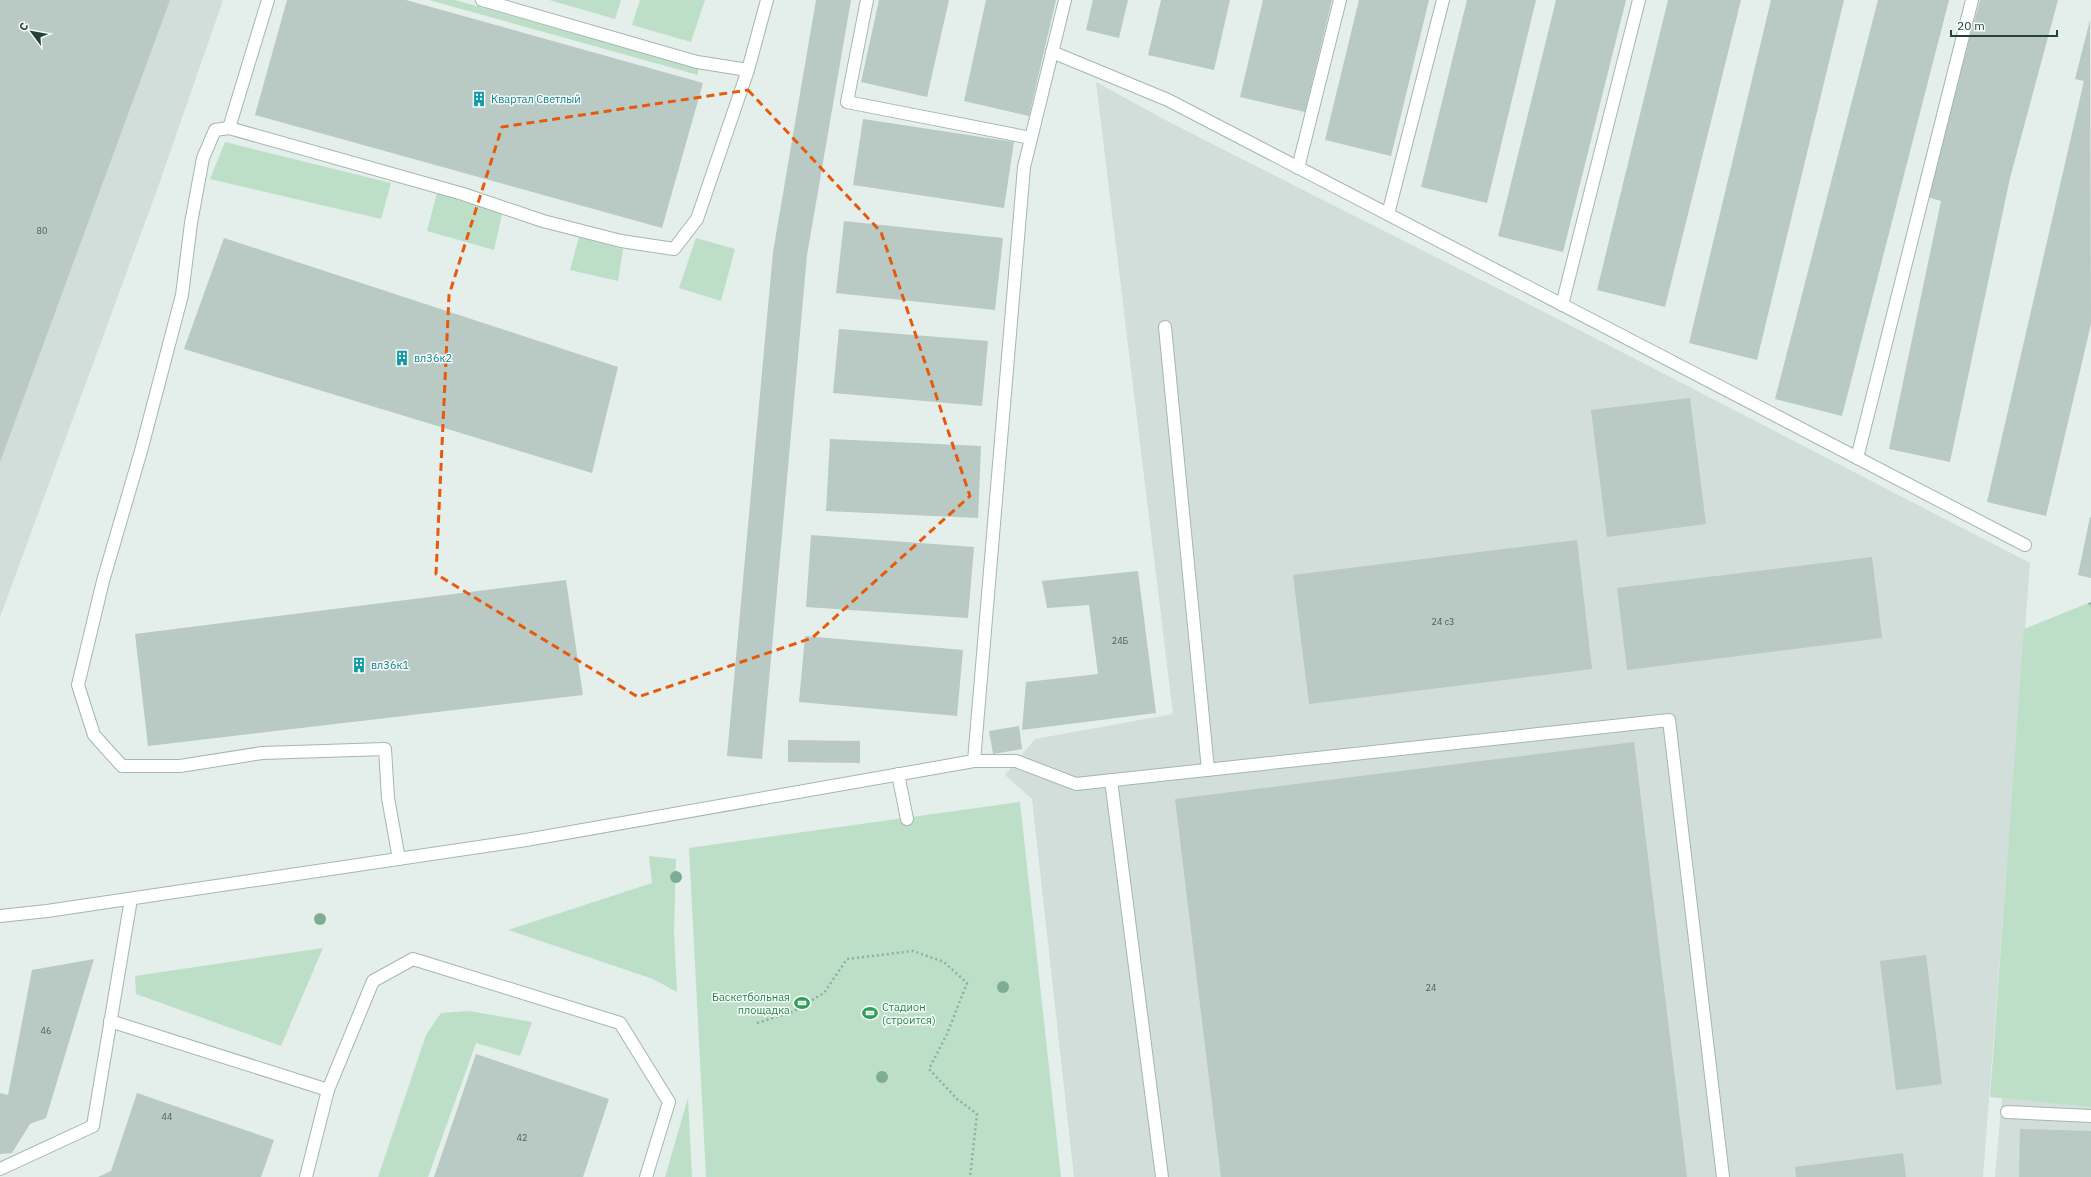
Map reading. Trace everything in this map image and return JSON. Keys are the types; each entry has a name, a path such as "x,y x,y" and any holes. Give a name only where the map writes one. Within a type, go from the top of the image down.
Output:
{"lane":[{"path":"228,128 268,0"},
{"path":"482,0 697,62 748,70"},
{"path":"399,859 388,798 385,749 262,753 180,766 122,766 94,735 78,685 102,581 141,451 182,295 191,223 203,158 215,130 228,128 463,194 543,221 621,241 674,249 697,219 748,70 767,0"},
{"path":"867,0 847,102 1031,138"},
{"path":"974,761 1024,167 1065,0"},
{"path":"1298,168 1340,0"},
{"path":"1388,214 1443,0"},
{"path":"1562,305 1639,0"},
{"path":"1857,458 1972,0"},
{"path":"1052,52 1168,100 2025,545"},
{"path":"1164,327 1208,770"},
{"path":"0,916 131,899 526,840 974,761 1016,761 1076,784 1669,720 1723,1177"},
{"path":"898,774 907,819"},
{"path":"1111,780 1162,1177"},
{"path":"0,1169 93,1126 131,899"},
{"path":"306,1177 328,1090 373,981 413,959 620,1023 669,1102 646,1177"},
{"path":"110,1021 328,1090"},
{"path":"2007,1112 2091,1116"}],"path":[{"path":"757,1023 792,1012 824,993 847,959 913,951 944,962 967,983 947,1034 929,1069 957,1099 977,1114 970,1177"}],"highlighted area":[{"path":"748,90 881,232 970,496 812,638 638,697 436,574 449,295 502,127"}],"shaded area":[{"path":"0,0 223,0 158,187 0,617"},
{"path":"1096,82 1169,122 1550,315 2030,563 1983,1177 1074,1177 1032,799 1005,775 1035,739 1173,714"},
{"path":"2002,1098 2091,1107 2091,1177 1995,1177"}],"green space":[{"path":"429,0 455,0 698,69 698,75"},
{"path":"549,0 621,0 615,19"},
{"path":"640,0 705,0 691,42 632,25"},
{"path":"225,142 391,183 381,219 210,179"},
{"path":"437,193 502,214 494,250 427,231"},
{"path":"579,237 623,249 618,281 570,270"},
{"path":"696,238 735,249 721,301 679,288"},
{"path":"2091,602 2091,1107 1990,1097 2024,629"},
{"name":"Стадион (строится)","path":"1020,802 1061,1177 706,1177 689,848"},
{"path":"649,856 676,859 674,932 677,992 653,979 508,930 652,883"},
{"path":"323,948 281,1046 136,994 135,976"},
{"path":"469,1011 532,1022 520,1056 476,1043 428,1177 378,1177 426,1035 441,1013"},
{"path":"688,1098 692,1177 665,1177"}],"building":[{"path":"0,0 170,0 0,462"},
{"name":"Квартал Светлый","path":"287,0 406,0 703,83 662,228 255,115"},
{"path":"816,0 851,0 807,255 762,759 727,756 773,252"},
{"path":"879,0 949,0 927,97 861,82"},
{"path":"986,0 1056,0 1029,116 964,101"},
{"path":"1093,0 1128,0 1119,38 1086,30"},
{"path":"1161,0 1230,0 1214,70 1148,55"},
{"path":"1263,0 1332,0 1305,112 1240,97"},
{"path":"1359,0 1429,0 1391,156 1325,140"},
{"path":"1467,0 1536,0 1487,203 1421,187"},
{"path":"1556,0 1626,0 1563,252 1498,236"},
{"path":"1668,0 1741,0 1665,307 1597,290"},
{"path":"1771,0 1844,0 1757,360 1689,343"},
{"path":"1878,0 1949,0 1842,416 1775,399"},
{"path":"1980,0 2058,0 2010,178 1950,462 1889,449 1941,201 1927,197"},
{"path":"2090,20 2091,324 2046,516 1987,502 2084,81 2075,79"},
{"path":"863,119 1014,142 1004,208 853,185"},
{"path":"844,221 1003,238 995,310 836,293"},
{"name":"вл36к2","path":"224,238 618,367 592,473 184,349"},
{"path":"839,329 988,341 982,406 833,393"},
{"path":"1690,398 1706,524 1607,537 1591,410"},
{"path":"830,439 981,446 978,518 826,511"},
{"path":"2091,517 2091,578 2078,575"},
{"path":"811,535 974,547 968,618 806,607"},
{"path":"1577,540 1592,669 1309,704 1293,575"},
{"path":"1872,557 1882,638 1627,670 1617,588"},
{"path":"1138,571 1156,713 1022,730 1026,682 1098,674 1089,605 1047,608 1042,581"},
{"name":"вл36к1","path":"566,580 583,695 148,746 135,634"},
{"path":"805,636 963,650 957,716 799,702"},
{"path":"1019,726 1022,749 993,754 989,731"},
{"path":"788,740 860,741 860,763 788,762"},
{"path":"1634,742 1687,1177 1221,1177 1175,799"},
{"path":"1926,955 1942,1084 1896,1090 1880,961"},
{"path":"94,959 46,1118 30,1124 12,1153 0,1154 0,1093 8,1095 32,970"},
{"path":"476,1054 609,1099 583,1177 434,1177"},
{"path":"137,1093 274,1140 261,1177 98,1177 111,1171"},
{"path":"2020,1129 2091,1131 2091,1177 2019,1177"},
{"path":"1903,1153 1906,1177 1796,1177 1795,1167"}],"place":[{"name":"Квартал Светлый","path":"479,99"},
{"name":"вл36к2","path":"402,358"},
{"name":"вл36к1","path":"359,665"},
{"name":"Баскетбольная площадка","path":"802,1003"},
{"name":"Стадион (строится)","path":"870,1013"}]}
